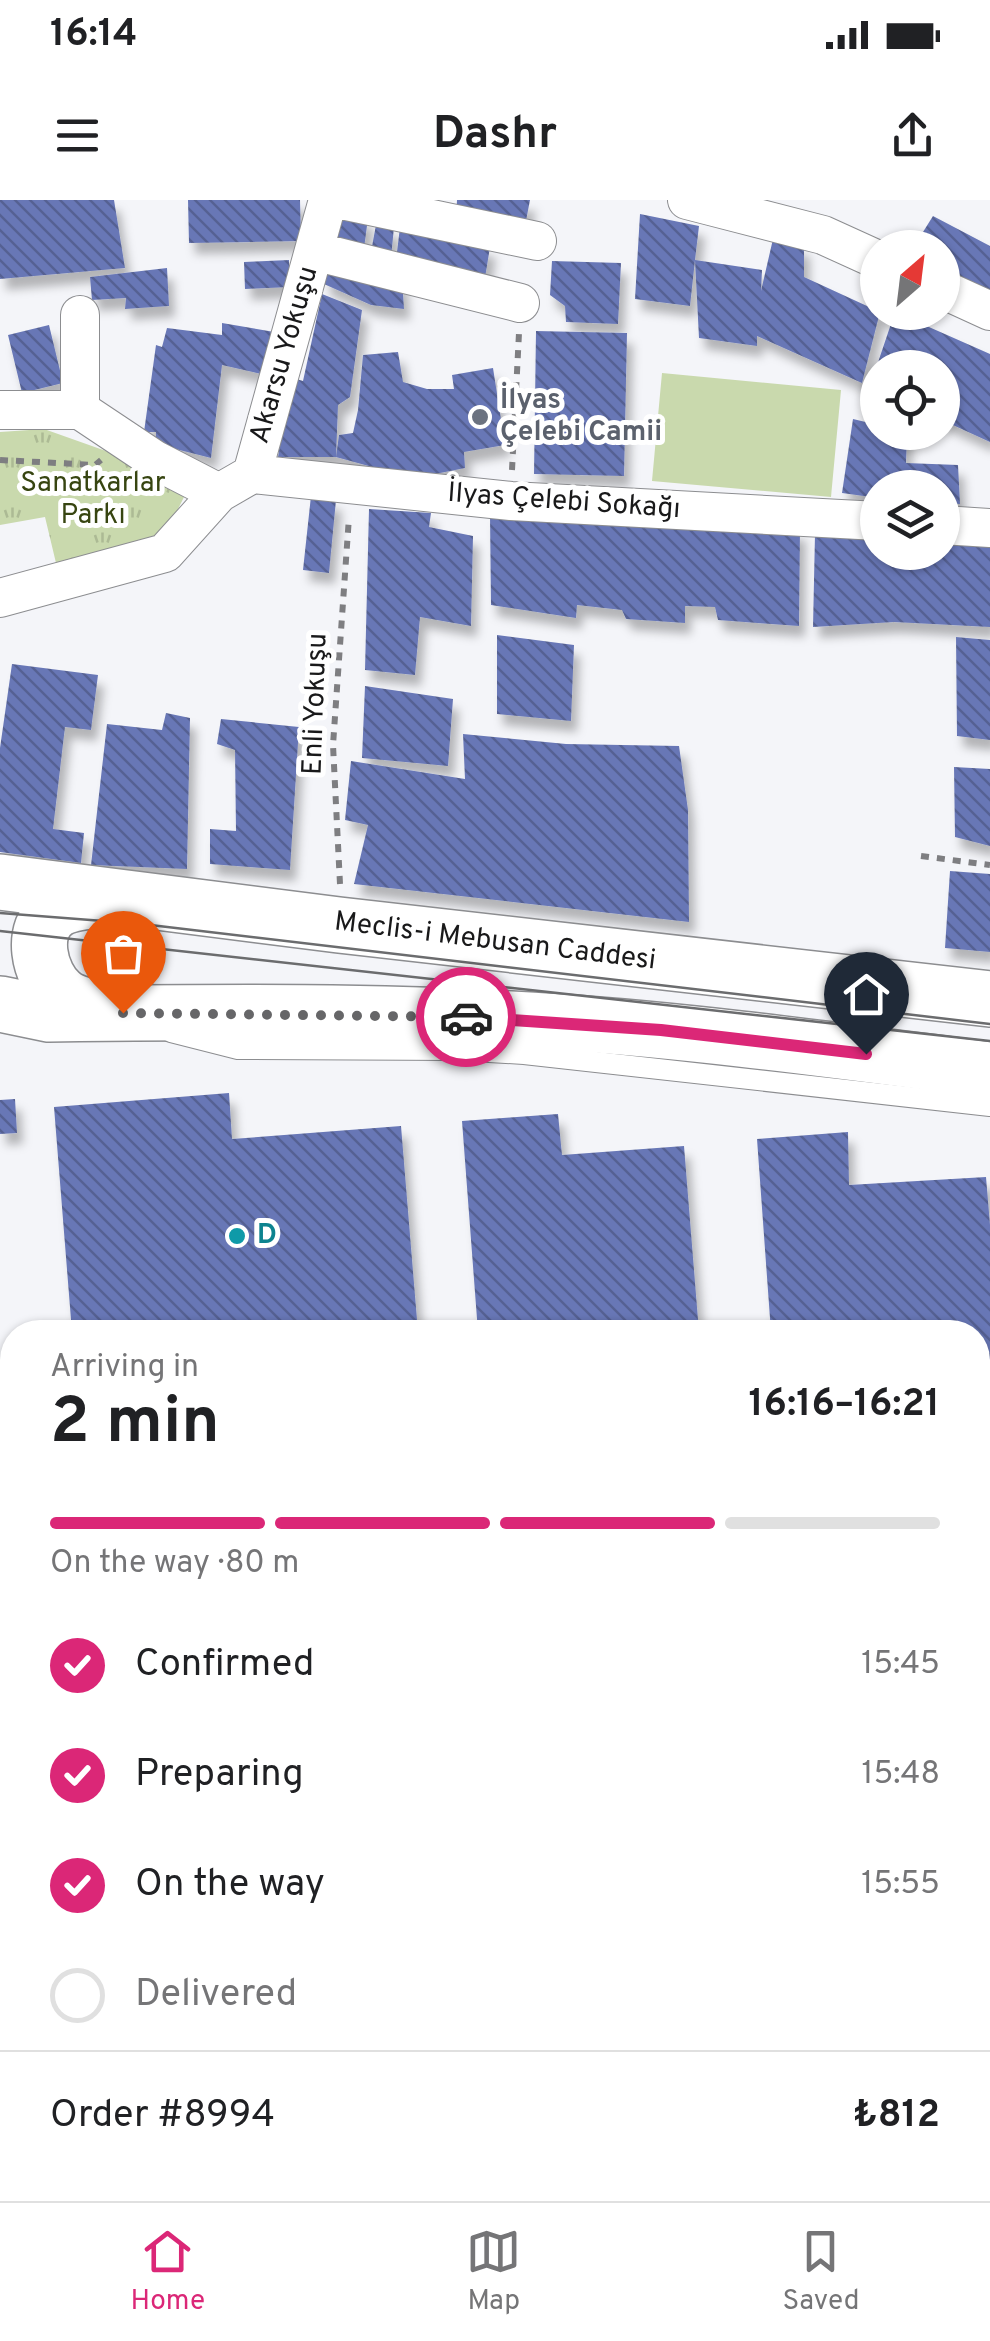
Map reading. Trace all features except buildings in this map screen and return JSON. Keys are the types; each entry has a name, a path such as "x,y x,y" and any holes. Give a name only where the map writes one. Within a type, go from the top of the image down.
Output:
{"main road":[{"name":"Meclis-i Mebusan Caddesi","path":"0,882 990,999"},
{"path":"123,1013 90,1007 61,995 42,967 41,935 45,923 58,910 108,899 138,899"},
{"path":"0,903 0,930"},
{"path":"0,1004 49,1014 405,1016 555,1022 661,1030 990,1070"}],"street":[{"name":"Akarsu Yokuşu","path":"0,598 164,553 219,493 252,474 328,200"},
{"path":"341,200 536,241"},
{"path":"687,200 823,236 860,252"},
{"path":"314,251 520,303"},
{"path":"960,297 990,311"},
{"path":"80,315 80,410"},
{"path":"0,410 80,410 125,441 219,493"},
{"name":"İlyas Çelebi Sokağı","path":"252,474 511,502 860,520"},
{"path":"960,526 990,528"}],"lane":[{"path":"123,1013 204,1042 238,1049 524,1054 990,1106"}],"path":[{"path":"511,502 520,303"},
{"path":"0,460 94,465 125,441"},
{"name":"Enli Yokuşu","path":"339,925 333,744 352,485"},
{"path":"921,856 990,865"}],"green space":[{"path":"662,373 841,390 831,497 652,481"},
{"name":"Sanatkarlar Parkı","path":"44,429 106,451 184,497 165,535 56,563 45,517 0,525 0,432"}],"tram line":[{"path":"0,913 142,924 990,1024"},
{"path":"0,931 990,1041"}],"way so far":[{"path":"123,1013 466,1017"}],"place":[{"name":"İlyas Çelebi Camii","path":"480,417"},
{"name":"D","path":"237,1236"}],"route":[{"path":"466,1017 661,1030 866,1054"}]}
